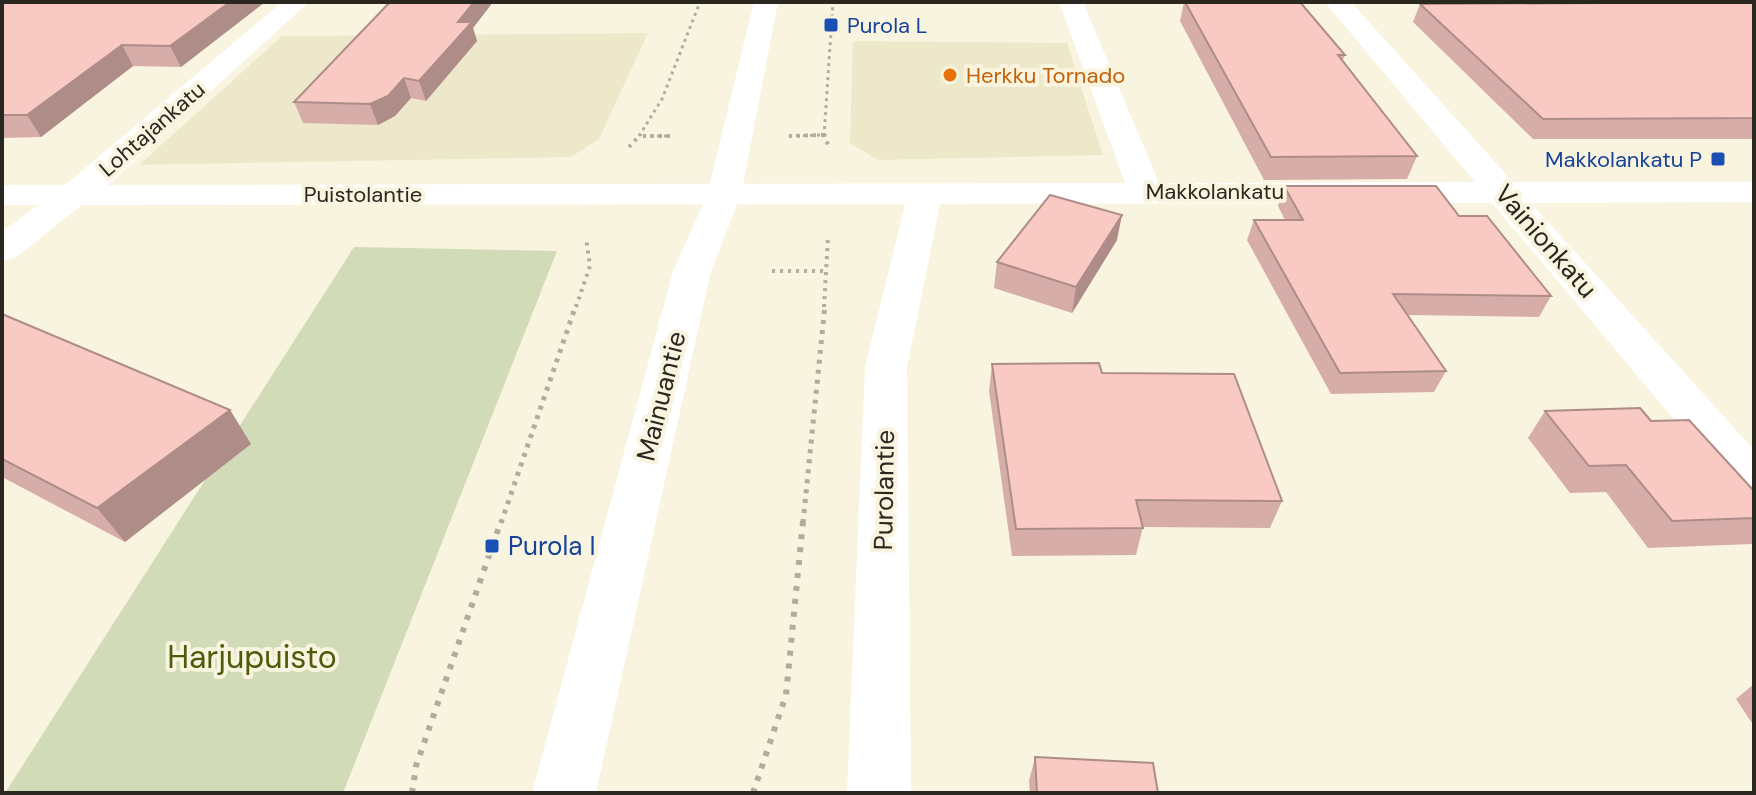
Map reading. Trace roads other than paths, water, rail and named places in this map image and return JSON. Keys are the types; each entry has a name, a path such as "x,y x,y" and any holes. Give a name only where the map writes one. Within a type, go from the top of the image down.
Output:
{"street":[{"name":"Lohtajankatu","path":"2,250 111,166 297,2"},
{"name":"Mainuantie","path":"564,793 692,271 724,195 766,2"},
{"path":"1071,2 1145,190"},
{"name":"Vainionkatu","path":"1337,2 1484,167 1502,192 1754,481"},
{"name":"Makkolankatu","path":"724,195 1145,190 1754,192"},
{"name":"Purolantie","path":"879,793 886,367 922,218 923,192"},
{"name":"Puistolantie","path":"2,195 724,195"}],"place":[{"name":"Purola L","path":"831,25"},
{"name":"Herkku Tornado","path":"950,75"},
{"name":"Makkolankatu P","path":"1718,159"},
{"name":"Purola I","path":"492,546"}],"park label":[{"name":"Harjupuisto","path":"252,657"}]}
